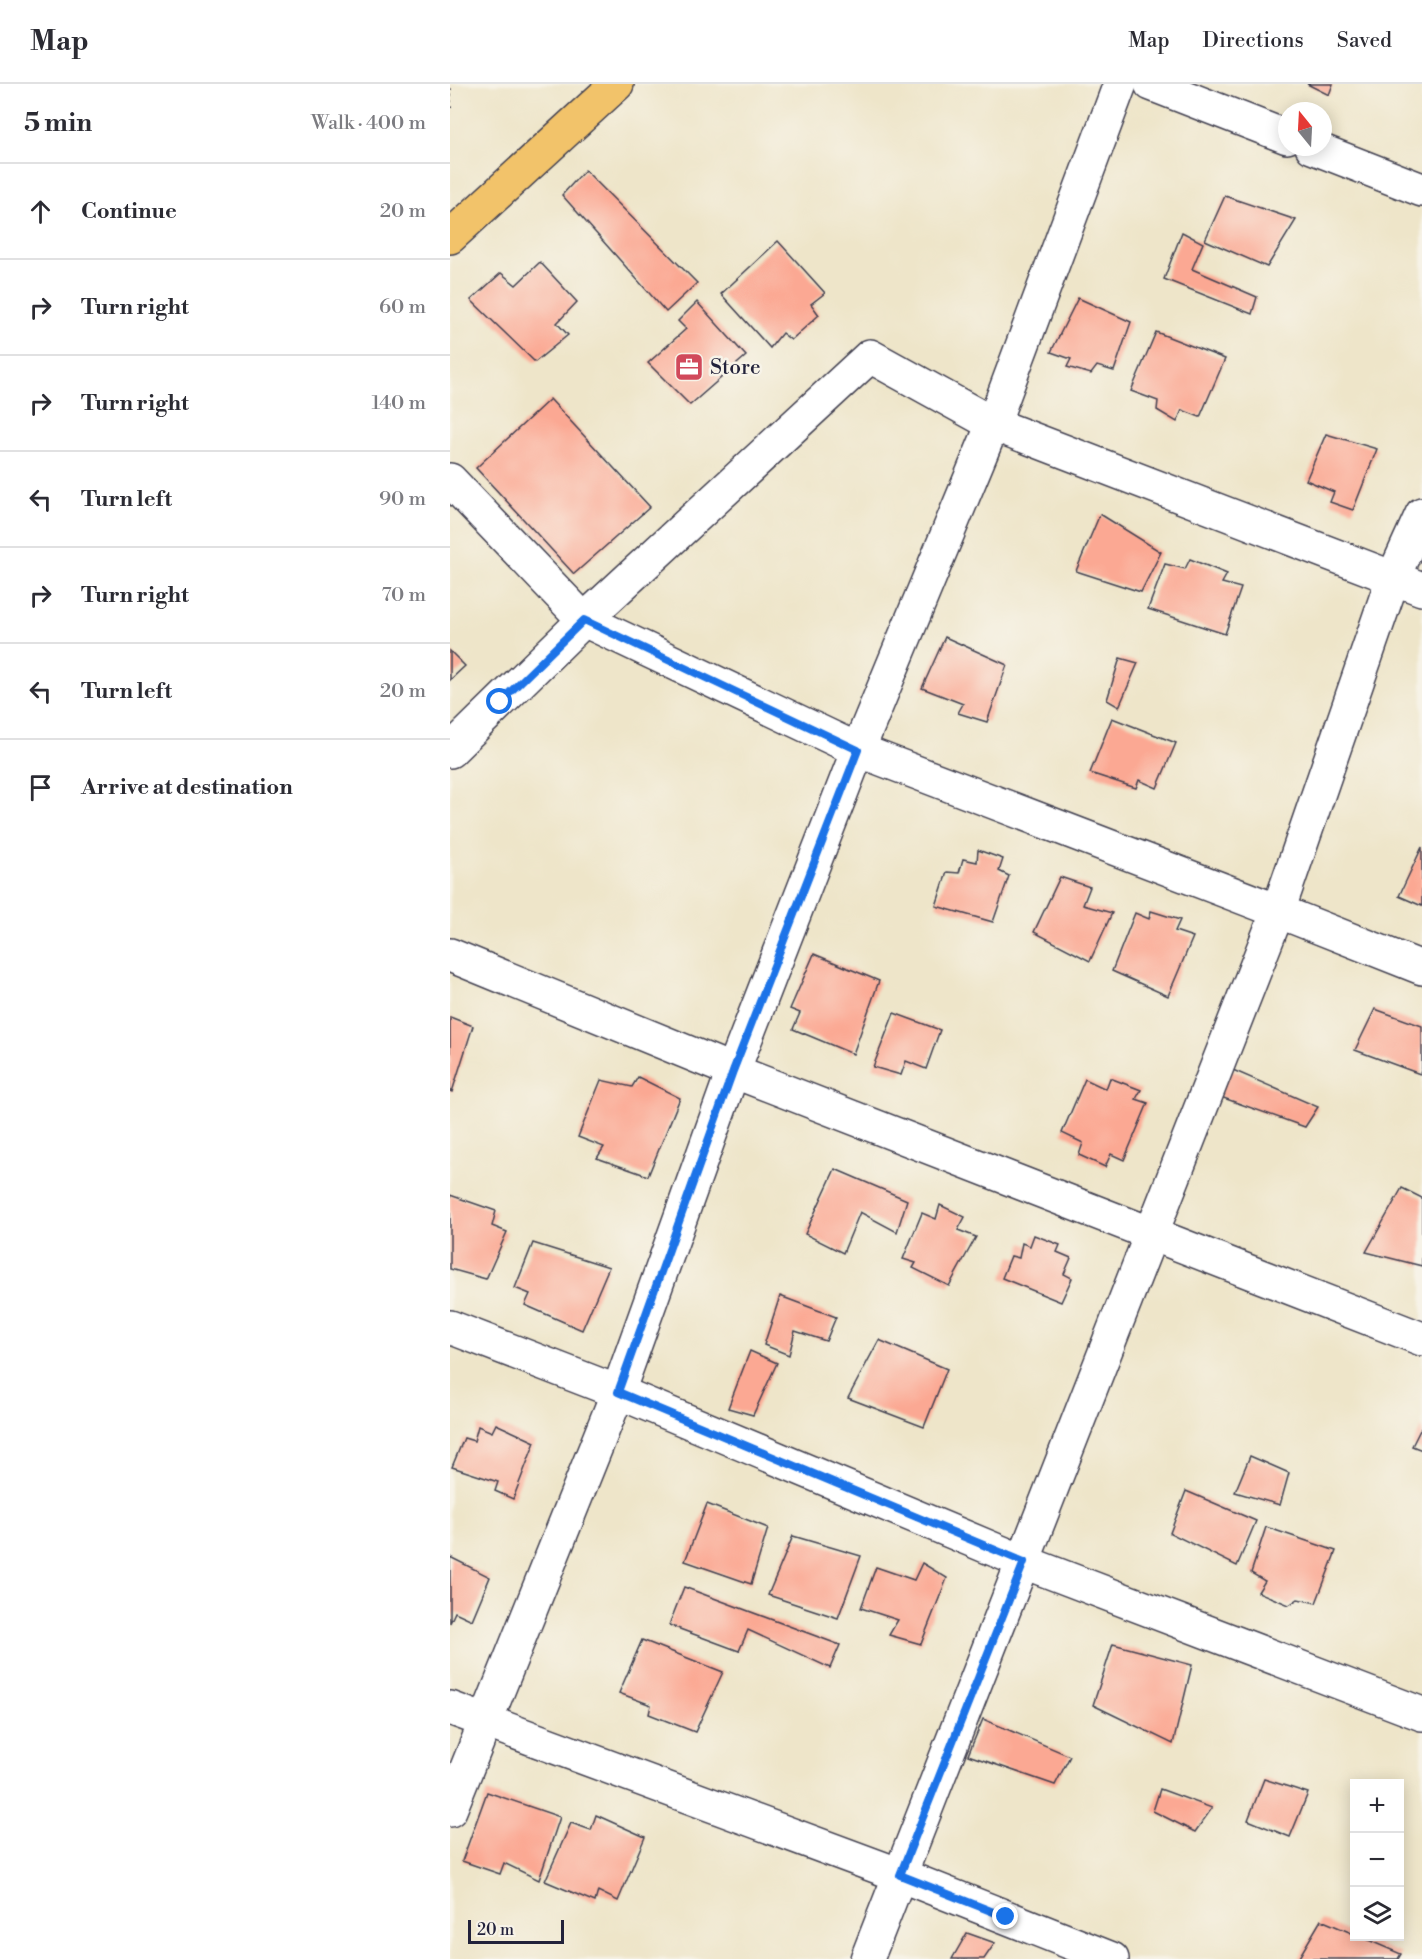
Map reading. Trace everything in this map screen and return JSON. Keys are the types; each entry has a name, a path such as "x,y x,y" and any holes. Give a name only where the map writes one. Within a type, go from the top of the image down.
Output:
{"main road":[{"path":"450,237 617,84"}],"street":[{"path":"450,1810 618,1392 733,1071 858,750 993,424 1120,84"},
{"path":"1151,84 1278,133"},
{"path":"1332,155 1422,190"},
{"path":"450,751 584,620 870,356 993,424 1408,584"},
{"path":"450,480 584,620 858,750 1278,910 1422,968"},
{"path":"867,1959 1024,1562 1150,1233 1408,584 1422,514"},
{"path":"450,955 733,1071 1422,1338"},
{"path":"450,1327 618,1392 1024,1562 1422,1714"},
{"path":"450,1708 900,1875 1112,1959"}],"path":[{"path":"450,84 450,108"}],"building":[{"path":"1307,84 1333,84 1329,95"},
{"path":"585,170 697,283 666,312 562,195"},
{"path":"1225,196 1296,220 1267,267 1205,240"},
{"path":"1182,232 1203,243 1192,269 1257,297 1252,314 1164,279"},
{"path":"778,241 825,293 811,304 819,315 791,340 782,333 770,348 721,294"},
{"path":"540,262 577,302 557,323 568,335 535,362 471,300 501,273 516,285"},
{"path":"1078,298 1131,322 1114,371 1097,366 1091,374 1067,367 1071,359 1051,352"},
{"path":"697,302 746,356 690,405 648,363 686,329 678,321"},
{"path":"1156,332 1225,359 1200,417 1182,410 1177,422 1157,410 1158,401 1131,391"},
{"path":"550,399 650,507 574,574 476,468"},
{"path":"1326,434 1377,449 1353,510 1330,502 1334,492 1306,480"},
{"path":"1100,514 1161,552 1141,592 1076,571"},
{"path":"1190,559 1227,574 1222,583 1241,588 1225,634 1148,609 1165,564 1185,569"},
{"path":"945,637 1007,665 987,722 958,713 963,704 922,688"},
{"path":"450,651 465,666 450,680"},
{"path":"1120,658 1138,663 1119,707 1107,700"},
{"path":"1112,718 1176,743 1157,788 1139,780 1136,788 1090,773"},
{"path":"1422,847 1422,906 1399,896"},
{"path":"978,850 1003,859 999,871 1009,876 993,922 936,906 947,872 959,873 963,859 977,862"},
{"path":"1060,877 1090,887 1083,905 1112,913 1090,961 1034,932"},
{"path":"1151,911 1180,920 1175,931 1193,937 1168,996 1112,971 1135,913 1149,919"},
{"path":"814,954 879,981 853,1054 793,1029 800,1013 790,1009"},
{"path":"1375,1009 1422,1026 1420,1074 1355,1050"},
{"path":"894,1013 940,1030 926,1069 906,1061 901,1075 873,1067"},
{"path":"450,1017 473,1026 452,1092 450,1091"},
{"path":"1226,1067 1318,1107 1305,1127 1218,1096"},
{"path":"638,1077 680,1098 648,1176 597,1158 604,1147 578,1137 601,1080 632,1087"},
{"path":"1110,1078 1141,1090 1136,1099 1148,1103 1124,1160 1111,1154 1105,1167 1079,1155 1083,1143 1062,1133 1085,1079 1106,1089"},
{"path":"835,1169 907,1200 897,1232 860,1212 843,1253 805,1234"},
{"path":"1402,1188 1422,1198 1422,1266 1366,1252"},
{"path":"450,1195 496,1211 492,1226 507,1232 486,1279 450,1269"},
{"path":"940,1205 965,1217 958,1230 976,1237 949,1286 913,1268 916,1263 903,1259 922,1213 936,1219"},
{"path":"1034,1235 1060,1245 1057,1252 1071,1258 1064,1274 1072,1278 1061,1302 1002,1278 1011,1256 1019,1258 1022,1243 1030,1246"},
{"path":"533,1243 609,1267 582,1330 525,1305 530,1294 515,1288"},
{"path":"780,1296 836,1317 826,1341 795,1331 789,1355 764,1345"},
{"path":"879,1340 947,1369 924,1427 848,1398"},
{"path":"750,1351 777,1363 753,1415 728,1408"},
{"path":"496,1424 535,1442 513,1499 495,1491 498,1482 452,1467 464,1438 474,1441 478,1426 492,1432"},
{"path":"1422,1426 1422,1450 1412,1446"},
{"path":"1250,1456 1289,1473 1280,1505 1235,1492"},
{"path":"1186,1491 1256,1521 1237,1566 1170,1533"},
{"path":"707,1504 768,1528 751,1584 685,1561"},
{"path":"1266,1527 1336,1551 1316,1603 1298,1599 1289,1605 1258,1592 1265,1581 1251,1573"},
{"path":"793,1536 861,1556 838,1618 768,1595"},
{"path":"450,1557 490,1577 472,1620 455,1612 450,1623"},
{"path":"922,1563 947,1578 921,1644 889,1635 898,1620 861,1608 876,1567 914,1580"},
{"path":"684,1587 840,1645 830,1668 748,1630 739,1651 669,1625"},
{"path":"642,1640 723,1672 695,1732 649,1714 651,1705 619,1693"},
{"path":"1113,1644 1192,1665 1173,1744 1093,1705"},
{"path":"983,1719 1070,1756 1055,1785 968,1755"},
{"path":"1264,1779 1308,1793 1290,1837 1248,1820"},
{"path":"1160,1789 1212,1808 1195,1832 1153,1811"},
{"path":"487,1792 560,1817 539,1880 504,1863 500,1874 462,1861"},
{"path":"596,1815 645,1837 618,1901 598,1891 595,1902 545,1881 571,1823 591,1830"},
{"path":"1321,1920 1350,1932 1350,1941 1371,1941 1401,1954 1398,1959 1298,1959"},
{"path":"967,1933 995,1943 984,1959 952,1959"}],"place":[{"name":"Store","path":"689,367"}],"route":[{"path":"500,702 584,620 858,750 733,1071 618,1392 1024,1562 900,1875 1006,1917"}]}
